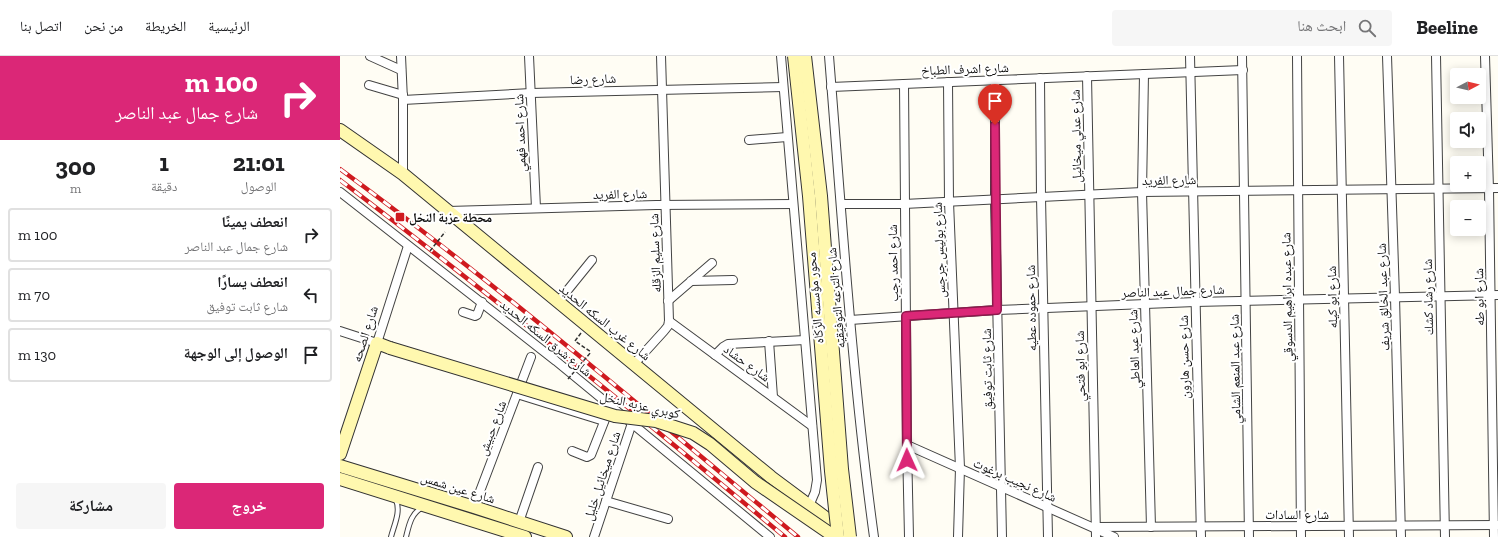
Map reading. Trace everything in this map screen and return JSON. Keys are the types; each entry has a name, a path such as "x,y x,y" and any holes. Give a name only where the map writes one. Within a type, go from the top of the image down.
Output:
{"main road":[{"name":"محور مؤسسه الزكاه","path":"794,56 809,196 831,470 838,537"},
{"name":"محور مؤسسه الزكاه","path":"805,56 820,196 842,469 851,537"},
{"name":"شارع غرب السكه الحديد","path":"340,130 403,174 771,477 851,537"},
{"name":"كوبري عزبه النخل","path":"377,343 615,416 656,421 693,433 710,444 755,482 834,537"},
{"name":"شارع الصحه","path":"340,454 377,343"},
{"name":"شارع عين شمس","path":"340,466 566,537"},
{"name":"شارع عين شمس","path":"340,479 525,537"}],"street":[{"path":"370,56 401,70"},
{"path":"400,56 403,98 403,174"},
{"name":"شارع احمد فهمي","path":"529,56 536,208"},
{"name":"شارع سليم الزقله","path":"661,56 669,320"},
{"path":"781,56 817,480 815,492 809,506"},
{"name":"شارع الترعه التوفيقيه","path":"829,56 850,320 867,485 874,537"},
{"name":"شارع حسن هارون","path":"1190,56 1201,537"},
{"name":"شارع عبد المنعم الشامي","path":"1242,56 1249,537"},
{"name":"شارع عبده ابراهيم الدسوقي","path":"1297,56 1301,537"},
{"name":"شارع ابو كيله","path":"1339,56 1349,537"},
{"name":"شارع عبد الخالق شريف","path":"1387,56 1395,297 1400,537"},
{"name":"شارع رشاد كشك","path":"1436,56 1445,537"},
{"name":"شارع ابو طه","path":"1485,56 1494,295 1496,525 1494,537"},
{"name":"شارع اشرف الطباخ","path":"831,87 1242,70"},
{"name":"شارع عبد العاطي","path":"1144,74 1142,192 1151,527"},
{"name":"شارع عدلي ميخائيل","path":"1087,76 1089,195"},
{"name":"شارع حموده عطيه","path":"1040,78 1048,537"},
{"name":"شارع ثابت توفيق","path":"994,80 1002,537"},
{"name":"شارع بوليس جرجس","path":"948,82 948,202 960,468 958,537"},
{"name":"شارع احمد رجب","path":"904,84 904,204 909,537"},
{"name":"شارع رضا","path":"370,85 403,98 783,86"},
{"path":"749,140 787,137"},
{"name":"شارع الفريد","path":"841,204 904,204 1142,192 1498,188"},
{"name":"شارع شرق السكه الحديد","path":"340,192 482,302 770,537"},
{"name":"شارع ابو فتحي","path":"1089,195 1095,531"},
{"name":"شارع الفريد","path":"448,211 665,205 793,204"},
{"name":"شارع الصحه","path":"377,343 408,246"},
{"path":"558,302 592,260"},
{"path":"668,301 712,262"},
{"path":"691,281 733,280"},
{"name":"شارع جمال عبد الناصر","path":"850,320 997,310 1090,306 1246,300 1494,295"},
{"path":"463,312 475,316 477,315 482,302"},
{"path":"634,364 668,326 669,320"},
{"name":"شارع حشاد","path":"669,320 812,426"},
{"path":"340,331 377,343"},
{"path":"715,355 728,344 805,340"},
{"path":"770,341 773,397"},
{"name":"شارع حبيش","path":"474,507 531,356"},
{"path":"517,394 604,421"},
{"path":"572,451 583,456 591,455 610,405"},
{"name":"شارع ميخائيل خليل","path":"594,537 632,423"},
{"name":"شارع نجيب برغوث","path":"907,445 1048,508 1095,531 1114,537"},
{"path":"520,522 538,467"},
{"path":"606,501 668,519"},
{"name":"شارع السادات","path":"1095,531 1151,527 1496,525"}],"lane":[{"path":"391,537 398,514 397,501 393,496"},
{"path":"406,537 415,512 426,506"}],"path":[{"path":"430,251 445,232"},
{"path":"568,379 591,352 575,341"}],"railway":[{"path":"340,169 515,303 798,537"},
{"path":"340,180 453,267 564,356 785,537"}],"place":[{"name":"محطة عزبة النخل","path":"400,217"}],"route":[{"path":"907,460 906,316 997,310 995,125"}]}
